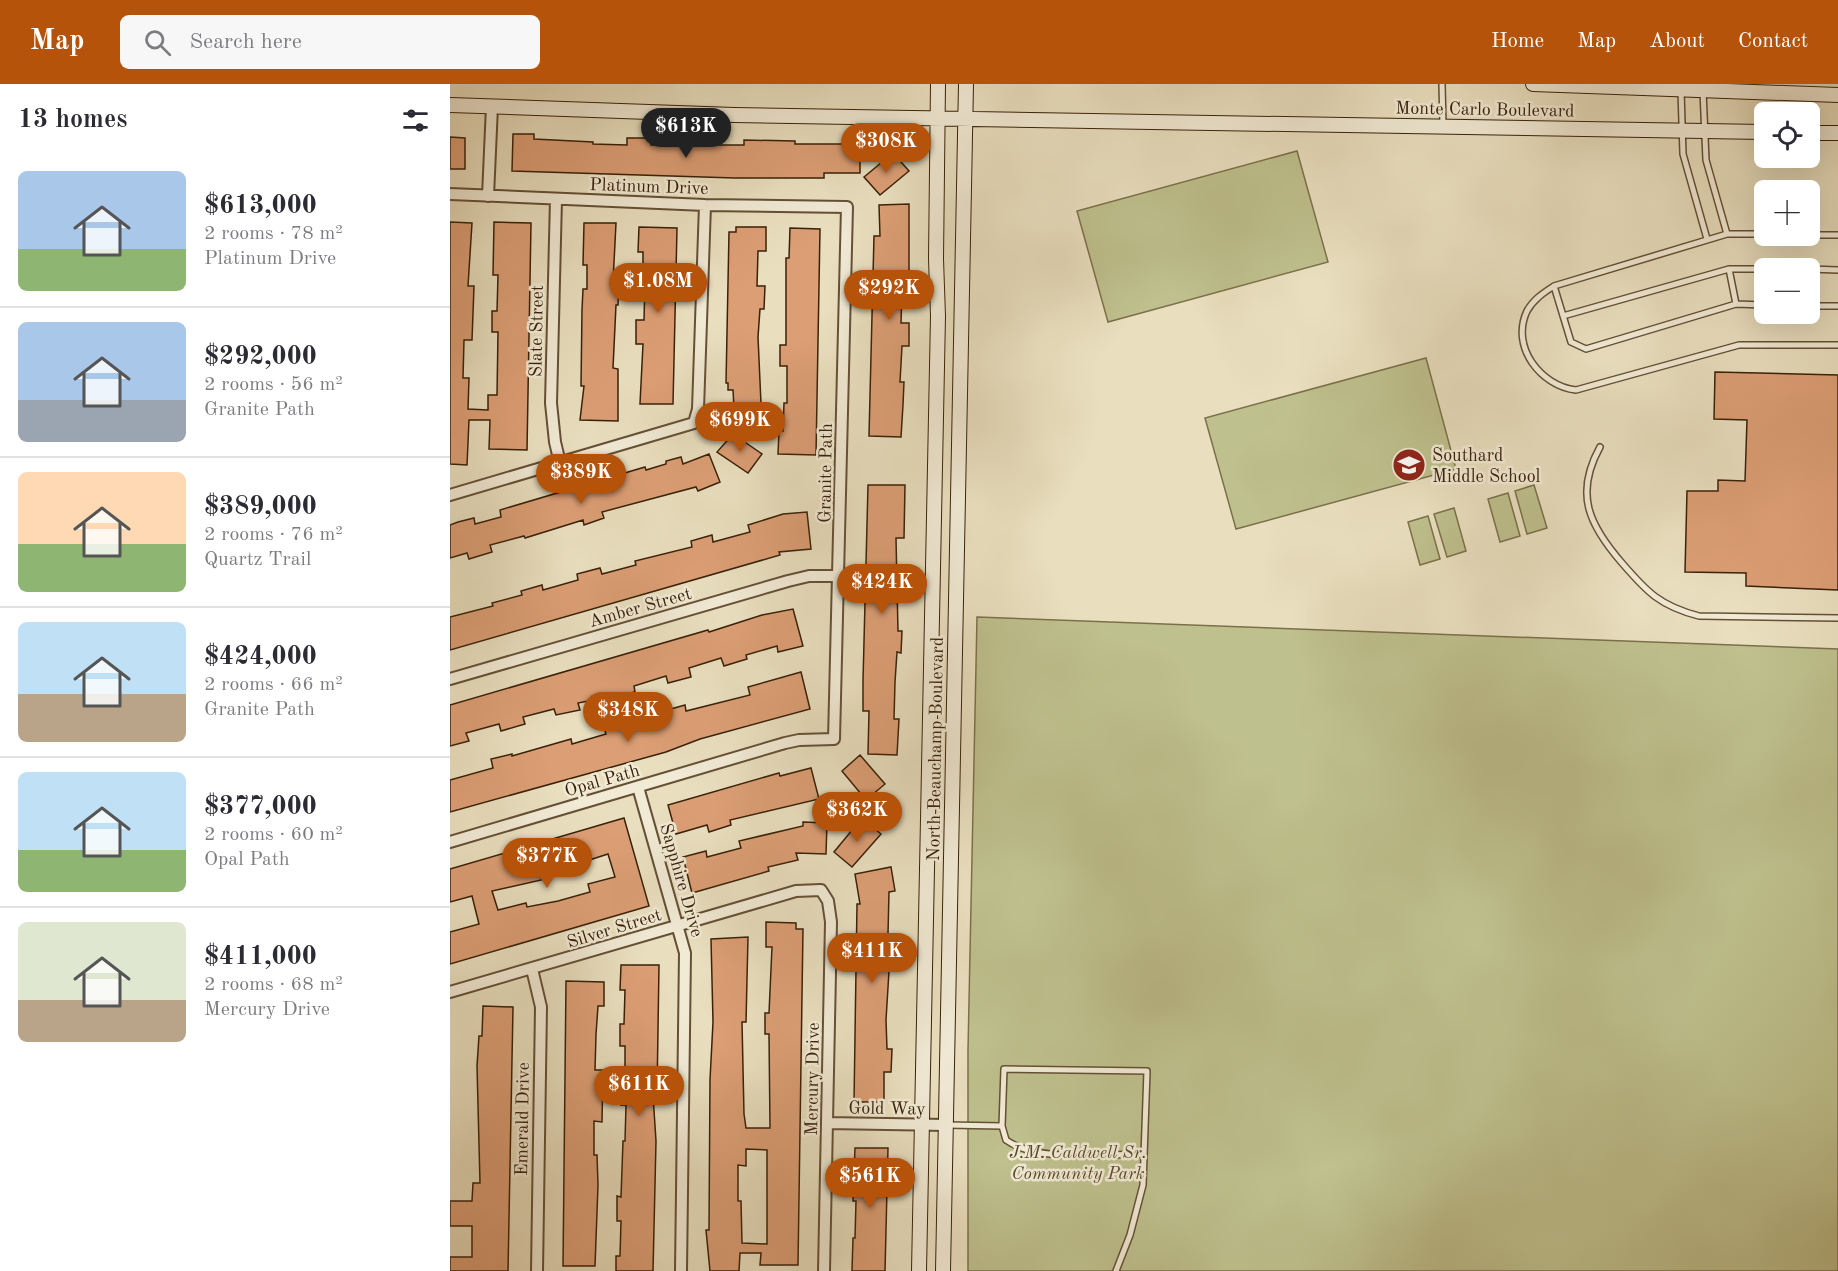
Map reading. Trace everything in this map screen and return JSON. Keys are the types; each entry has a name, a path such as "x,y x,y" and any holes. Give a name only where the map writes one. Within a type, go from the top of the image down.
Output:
{"street":[{"name":"North Beauchamp Boulevard","path":"919,1271 939,316 936,259 938,84"},
{"name":"North Beauchamp Boulevard","path":"943,1271 966,84"},
{"name":"Monte Carlo Boulevard","path":"1533,84 1838,95"},
{"name":"Monte Carlo Boulevard","path":"450,105 734,115 938,116 1754,132"},
{"path":"488,196 492,106"},
{"path":"1820,133 1838,133"},
{"name":"Platinum Drive","path":"450,194 705,205 847,207"},
{"name":"Slate Street","path":"556,199 551,403 555,442 560,463"},
{"path":"450,495 694,423 699,409 705,205"},
{"name":"Granite Path","path":"834,739 840,576 847,207"},
{"name":"Amber Street","path":"450,679 788,580 809,576 840,576"},
{"name":"Opal Path","path":"450,842 799,740 834,739"},
{"name":"Sapphire Drive","path":"638,787 679,926 686,968 681,1271"},
{"name":"Silver Street","path":"450,992 796,891 815,888 822,890"},
{"name":"Mercury Drive","path":"822,890 828,901 831,922 825,1271"},
{"name":"Emerald Drive","path":"532,969 541,1007 537,1271"},
{"name":"Gold Way","path":"827,1123 946,1125"}],"lane":[{"path":"1442,84 1443,126"},
{"path":"1681,89 1683,154 1707,239"},
{"path":"1703,90 1706,160 1727,234"},
{"path":"1754,234 1727,234 1707,239 1554,286 1534,301 1528,310 1524,326 1525,344 1536,370 1554,383 1567,388 1586,388 1739,345 1838,345"},
{"path":"1820,235 1838,235"},
{"path":"1563,316 1729,269 1754,269"},
{"path":"1729,269 1736,304"},
{"path":"1820,269 1838,270"},
{"path":"1554,286 1571,342 1586,349 1736,304 1754,305"},
{"path":"1820,306 1838,306"},
{"path":"1600,447 1588,474 1586,491 1594,525 1601,539 1649,596 1680,611 1699,616 1838,618"},
{"path":"1116,1271 1130,1235 1143,1185 1147,1071 1004,1069 1002,1125 1006,1140 1018,1149 1051,1154 1144,1154"},
{"path":"946,1125 1002,1125"}],"green space":[{"path":"1297,151 1328,262 1108,322 1077,211"},
{"path":"1426,358 1456,469 1236,529 1205,418"},
{"path":"1534,485 1547,528 1527,534 1515,491"},
{"path":"1508,493 1520,536 1500,542 1488,499"},
{"path":"1454,508 1466,551 1447,557 1434,514"},
{"path":"1428,516 1440,559 1420,565 1408,522"},
{"name":"J.M. Caldwell Sr. Community Park","path":"977,617 1838,649 1838,1271 968,1271 968,1050"}],"building":[{"path":"513,134 534,134 534,139 627,145 627,138 651,138 651,145 744,145 744,140 795,141 795,144 860,144 860,173 824,173 824,178 735,178 512,171"},
{"path":"450,137 465,138 465,169 450,169"},
{"path":"893,153 909,171 880,195 864,177"},
{"path":"909,204 909,288 902,288 901,323 909,323 909,346 902,346 900,382 904,382 901,437 869,436 874,236 880,236 879,205"},
{"path":"450,222 472,223 468,286 474,286 472,340 464,340 463,378 469,378 468,409 488,410 488,395 497,395 498,332 492,332 492,311 497,311 498,275 493,275 494,222 531,223 527,450 489,449 490,420 469,420 467,465 450,464"},
{"path":"584,223 616,223 613,282 619,282 613,368 618,369 618,421 580,420 584,386 581,386 583,289 587,289 587,265 583,265"},
{"path":"639,227 677,228 673,404 640,404 643,344 636,344 636,320 644,320 645,282 643,282 643,252 638,252"},
{"path":"736,227 766,227 766,251 758,251 757,286 765,286 764,309 760,309 758,337 762,426 735,426 733,390 728,390 728,383 726,383 729,232 736,232"},
{"path":"790,228 820,229 816,455 778,454 779,431 783,431 784,403 787,403 787,366 780,366 780,345 786,345 786,258 789,258"},
{"path":"1715,372 1838,375 1838,590 1746,586 1746,573 1685,572 1687,491 1718,491 1718,480 1745,481 1747,420 1714,419"},
{"path":"733,434 762,454 748,473 717,452"},
{"path":"709,454 720,482 698,491 696,487 602,512 604,518 584,525 583,520 525,538 524,536 490,545 492,552 469,559 467,553 450,558 450,525 474,518 475,524 501,517 500,510 645,467 646,470 666,464 666,461 681,457 683,464"},
{"path":"868,485 905,485 904,538 896,538 898,631 902,631 901,653 897,652 895,682 894,719 899,719 897,755 868,754 869,711 863,711"},
{"path":"807,512 811,549 779,552 780,555 450,650 450,617 493,606 492,603 522,595 521,591 542,585 543,590 578,580 577,574 600,568 602,574 636,565 635,561 692,547 691,541 712,535 713,542 750,532 748,525 783,514"},
{"path":"793,609 803,646 778,652 777,646 746,655 747,659 724,666 721,658 689,668 691,677 668,683 666,676 634,686 635,692 578,703 580,710 556,715 554,709 523,717 525,724 501,731 499,724 466,733 469,741 450,746 450,705 708,630 709,632 762,615"},
{"path":"801,672 810,709 450,812 450,780 493,768 491,759 512,754 512,756 571,739 572,744 606,734 604,728 685,705 686,711 750,695 748,687"},
{"path":"860,755 885,784 866,800 842,771"},
{"path":"811,768 819,799 730,820 731,825 709,832 707,825 676,834 668,805 779,773 780,776"},
{"path":"624,818 649,906 450,964 450,932 479,924 472,896 450,902 450,869","holes":["608,854 615,877 588,884 590,892 527,907 526,903 498,910 492,891 550,878 549,873"]},
{"path":"862,818 881,834 852,867 834,852"},
{"path":"803,822 827,823 826,854 796,853 798,860 768,867 769,871 692,893 683,857 706,851 707,857 741,848 739,841 803,826"},
{"path":"891,867 895,891 889,892 888,934 894,934 894,955 890,955 886,1020 887,1049 892,1049 891,1072 884,1072 884,1102 854,1102 857,904 860,904 855,874"},
{"path":"766,922 796,923 796,929 803,929 798,1265 760,1265 761,1253 740,1253 739,1271 710,1271 706,1230 709,1230 710,1080 713,1022 711,939 748,937 746,1022 742,1022 746,1128 770,1128 769,1034 765,1034 765,1013 769,1013 772,947 766,947","holes":["746,1149 767,1150 767,1244 742,1243 741,1201 738,1201 738,1165 746,1166"]},
{"path":"621,965 659,965 657,1094 653,1095 656,1141 653,1271 616,1271 616,1256 620,1256 621,1221 617,1221 617,1196 621,1197 626,1105 621,1105 621,1081 625,1081 625,1046 620,1046 620,1024 624,1024 625,990 620,990"},
{"path":"566,981 604,982 604,1006 598,1006 596,1034 595,1070 603,1070 602,1122 594,1121 594,1155 597,1155 598,1185 595,1266 563,1266"},
{"path":"483,1006 513,1007 508,1271 450,1271 450,1257 472,1257 472,1226 450,1226 450,1201 472,1201 473,1183 480,1183 477,1066 479,1036 482,1036"},
{"path":"855,1148 888,1148 885,1271 852,1271 856,1201 853,1201"}],"place":[{"name":"Southard Middle School","path":"1409,465"}]}
